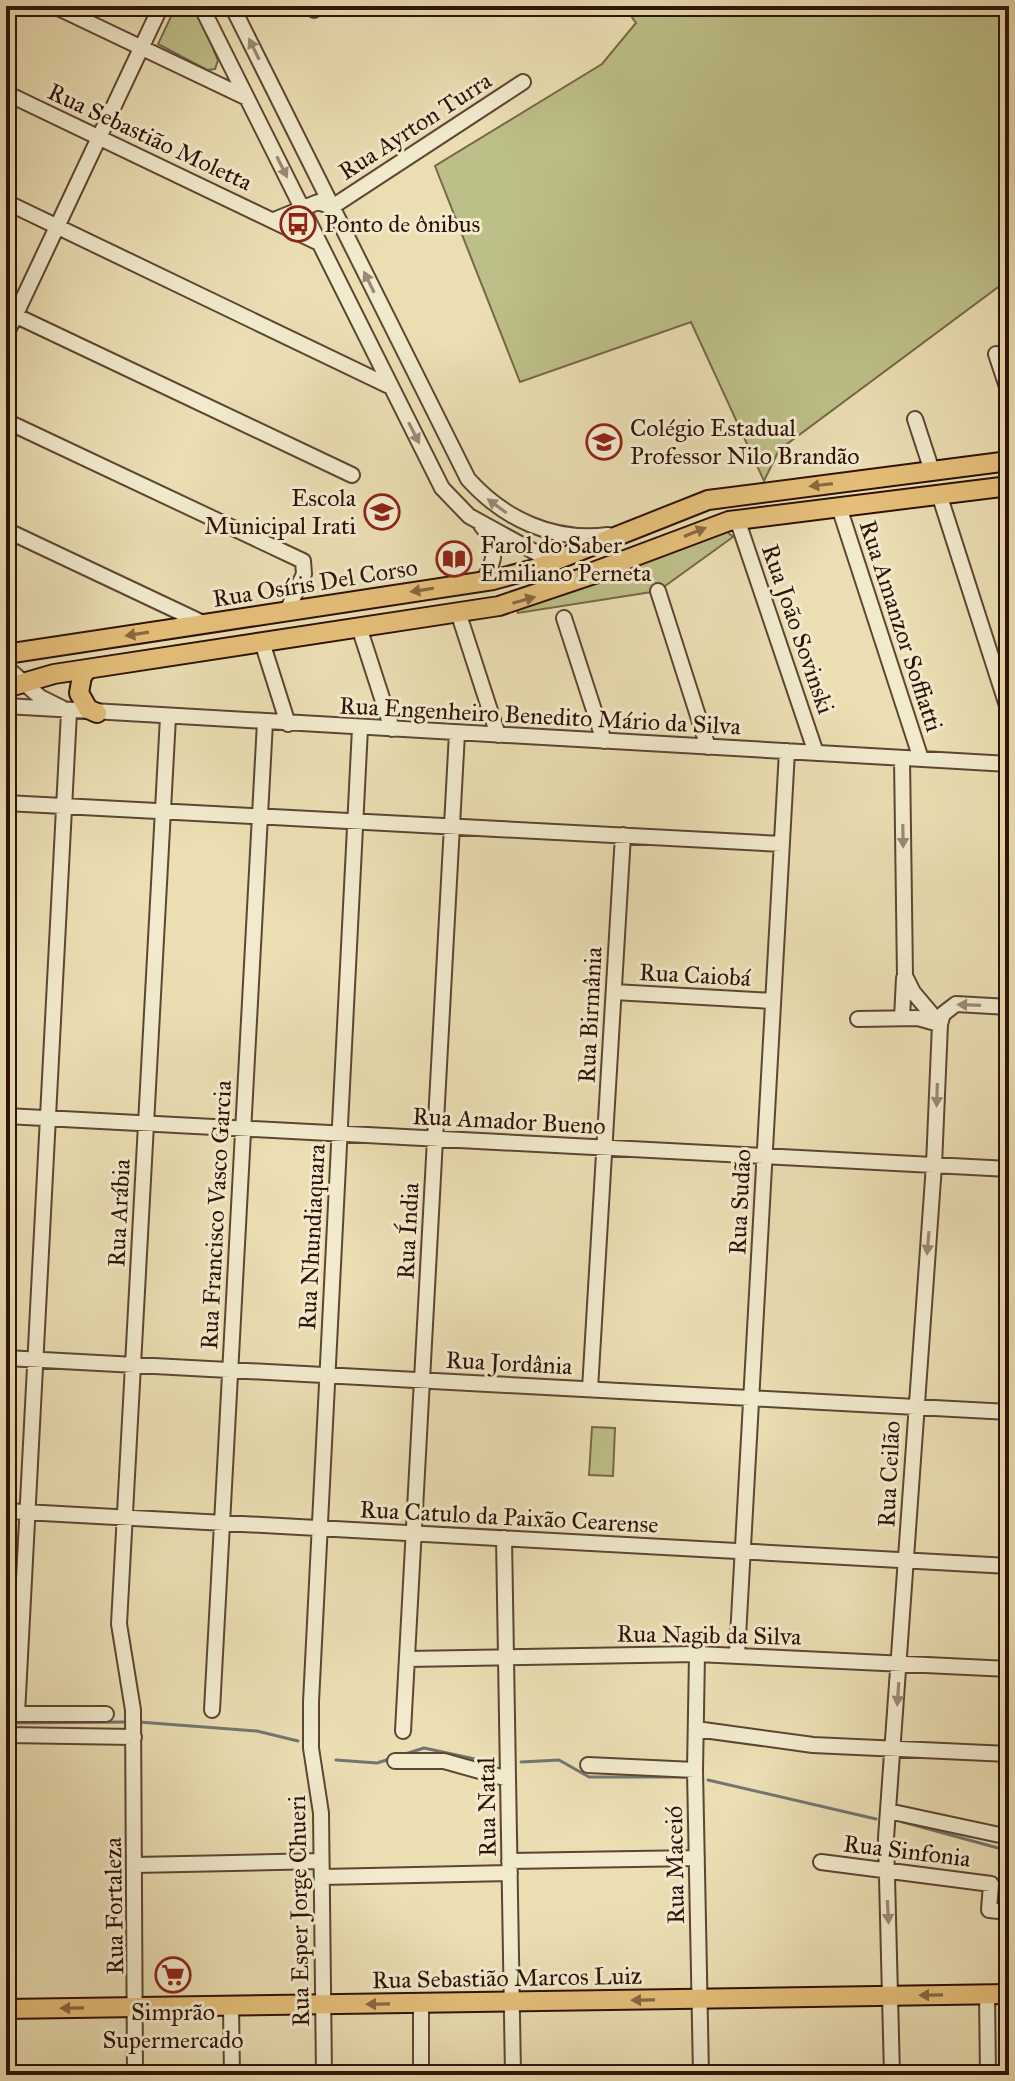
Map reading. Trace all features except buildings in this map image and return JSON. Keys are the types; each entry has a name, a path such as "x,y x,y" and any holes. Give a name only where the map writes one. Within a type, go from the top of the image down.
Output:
{"main road":[{"name":"Rua Osíris Del Corso","path":"6,654 177,619 205,624 482,582 553,562 708,500 1009,461"},
{"path":"898,475 893,486 895,492 906,498"},
{"path":"870,479 878,487 873,502"},
{"name":"Rua Osíris Del Corso","path":"15,685 88,669 516,602 737,519 1009,486"},
{"path":"553,562 577,572 603,571"},
{"path":"325,605 320,610 318,623 327,632"},
{"path":"287,611 299,618 301,625 296,637"},
{"path":"88,669 82,676 79,693 88,709 97,713"},
{"name":"Rua Sebastião Marcos Luiz","path":"6,2009 1009,1994"}],"street":[{"path":"54,6 247,98"},
{"path":"6,335 10,313 57,227 161,6"},
{"path":"201,6 445,494 490,535 495,551 492,566 482,582"},
{"path":"232,6 461,468 493,504 533,526 566,535 624,533"},
{"name":"Rua Ayrton Turra","path":"332,207 523,82"},
{"name":"Rua Sebastião Moletta","path":"6,93 319,243"},
{"path":"6,202 391,387"},
{"path":"274,220 318,202 332,207"},
{"path":"10,313 352,475"},
{"path":"340,362 354,358 367,338"},
{"path":"361,371 379,363 400,346"},
{"path":"996,354 1009,393"},
{"path":"915,419 932,471"},
{"path":"6,421 303,561 304,574 287,611"},
{"path":"939,494 1009,712"},
{"name":"Rua Amanzor Soffiatti","path":"839,507 921,759"},
{"name":"Rua João Sovinski","path":"737,519 816,753"},
{"path":"478,522 553,562"},
{"path":"6,530 177,619"},
{"path":"658,591 708,747"},
{"path":"458,612 498,735"},
{"path":"564,618 604,741"},
{"path":"359,627 392,729"},
{"path":"262,642 288,724"},
{"name":"Rua Engenheiro Benedito Mário da Silva","path":"6,667 15,685 69,712"},
{"name":"Rua Engenheiro Benedito Mário da Silva","path":"6,706 1009,764"},
{"path":"69,712 28,1512 11,1714 106,1714"},
{"name":"Rua Arábia","path":"133,1710 119,1635 168,717"},
{"name":"Rua Francisco Vasco Garcia","path":"212,1710 265,722"},
{"name":"Rua Nhundiaquara","path":"311,1748 319,1528 360,728"},
{"name":"Rua Índia","path":"403,1731 457,733"},
{"name":"Rua Sudão","path":"737,1655 787,751"},
{"path":"902,758 902,1018"},
{"path":"6,803 782,844"},
{"name":"Rua Birmânia","path":"590,1389 623,835"},
{"path":"904,965 908,985 940,1024"},
{"name":"Rua Caiobá","path":"614,992 773,1001"},
{"path":"940,1024 946,1011 956,1004 1009,1007"},
{"path":"858,1019 902,1018 940,1024"},
{"name":"Rua Ceilão","path":"892,2075 886,1873 888,1811 907,1560 914,1406 934,1165 940,1024"},
{"name":"Rua Amador Bueno","path":"6,1116 1009,1169"},
{"name":"Rua Jordânia","path":"6,1358 1009,1412"},
{"name":"Rua Catulo da Paixão Cearense","path":"6,1511 1009,1566"},
{"name":"Rua Natal","path":"504,1538 513,2075"},
{"name":"Rua Nagib da Silva","path":"407,1659 697,1654 1009,1669"},
{"name":"Rua Maceió","path":"697,1654 695,1770 701,2075"},
{"name":"Rua Fortaleza","path":"133,1710 135,2075"},
{"path":"696,1729 788,1743 1009,1754"},
{"path":"6,1735 134,1737"},
{"name":"Rua Esper Jorge Chueri","path":"311,1748 320,1800 324,2075"},
{"path":"395,1761 444,1761 508,1779"},
{"path":"588,1765 695,1770"},
{"path":"888,1811 1009,1837"},
{"path":"322,1877 697,1858"},
{"path":"135,1865 321,1861"},
{"name":"Rua Sinfonia","path":"821,1862 886,1873 991,1884 989,1910 1009,1912"},
{"path":"987,1995 988,2075"},
{"path":"421,2003 421,2075"},
{"path":"231,2006 232,2075"}],"green space":[{"path":"176,6 196,9 218,60 215,69 207,70 158,44"},
{"path":"624,6 1009,6 1009,279 779,450 764,481 691,322 520,382 435,166 602,64 636,23"},
{"path":"725,530 733,537 658,591 518,613 516,609"},
{"path":"592,1427 615,1428 613,1476 589,1475"}],"waterway":[{"path":"6,1723 128,1722"},
{"path":"139,1722 257,1731 298,1741"},
{"path":"336,1760 377,1763 424,1748 475,1759"},
{"path":"521,1762 559,1760 589,1777 686,1777"},
{"path":"708,1780 876,1819"},
{"path":"903,1822 1009,1851"}],"place":[{"name":"Ponto de ônibus","path":"298,224"},
{"name":"Colégio Estadual Professor Nilo Brandão","path":"604,442"},
{"name":"Escola Municipal Irati","path":"382,512"},
{"name":"Farol do Saber Emiliano Perneta","path":"454,559"},
{"name":"Simprão Supermercado","path":"173,1975"}]}
